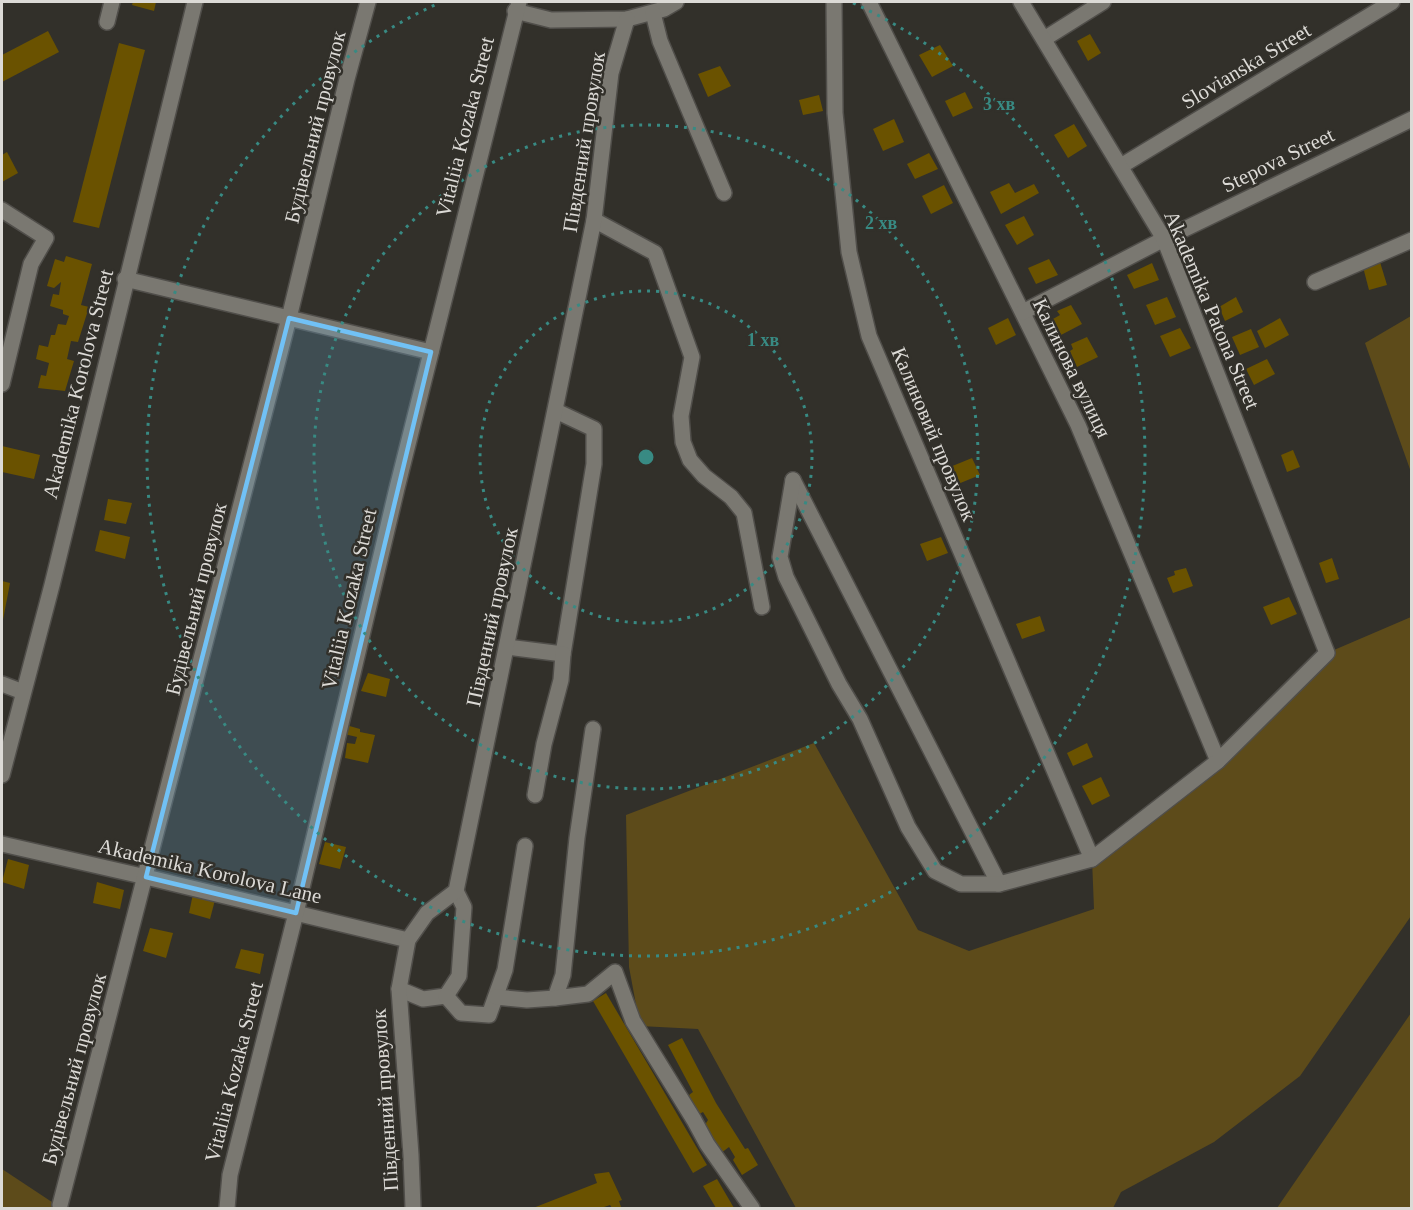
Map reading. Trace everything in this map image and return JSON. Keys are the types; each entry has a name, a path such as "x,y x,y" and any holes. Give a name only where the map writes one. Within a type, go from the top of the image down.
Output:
{"street":[{"path":"107,22 112,2"},
{"name":"Akademika Korolova Street","path":"2,775 52,585 125,279 195,2"},
{"name":"Будівельний провулок","path":"60,1205 146,877 368,2"},
{"path":"517,6 551,20 627,19 653,13 676,2"},
{"name":"Калиновий провулок","path":"834,2 835,113 849,252 869,336 1092,859"},
{"name":"Калинова вулиця","path":"869,2 1078,425 1218,761"},
{"name":"Akademika Patona Street","path":"1021,2 1164,239 1327,653 1218,761"},
{"path":"1044,39 1103,2"},
{"name":"Slovianska Street","path":"1122,166 1392,2"},
{"name":"Vitaliia Kozaka Street","path":"227,1209 230,1175 517,6"},
{"path":"653,13 660,41 724,193"},
{"name":"Південний провулок","path":"413,1209 399,989 408,940 427,913 456,891 594,220 612,73 627,19"},
{"name":"Stepova Street","path":"1023,312 1164,239 1412,119"},
{"path":"2,210 46,238 31,264 2,384"},
{"path":"594,220 655,253 692,357 681,416 683,442 690,460 704,476 731,496 744,513 762,607"},
{"path":"1315,282 1412,240"},
{"path":"125,279 431,352"},
{"path":"535,795 544,744 561,680 563,654 594,464 594,429 556,411"},
{"path":"999,884 793,480 780,557 786,577 839,684 860,719 908,827 935,871 961,884 999,884 1092,859 1218,761"},
{"path":"507,647 563,654"},
{"path":"2,684 23,692"},
{"path":"555,998 563,975 577,838 592,729"},
{"name":"Akademika Korolova Lane","path":"2,844 408,940"},
{"path":"446,996 461,1013 489,1016 505,970 525,846"},
{"path":"399,989 423,999 446,996 459,976 464,907 456,891"},
{"path":"496,997 527,1000 588,994 615,972 633,1021 707,1144 752,1209"}],"highlighted area":[{"path":"289,318 431,352 296,913 146,877"}],"shaded area":[{"path":"1411,316 1411,472 1365,343"},
{"path":"1411,617 1411,916 1300,1076 1214,1142 1121,1192 1113,1208 796,1208 698,1029 640,1026 629,967 626,815 814,743 918,930 969,951 1094,909 1092,859 1218,761 1327,653"},
{"path":"1411,1013 1411,1208 1277,1208"},
{"path":"2,1169 61,1208 2,1208"}],"building":[{"path":"133,2 156,2 154,11 132,5"},
{"path":"48,31 59,52 2,82 2,55"},
{"path":"1090,34 1101,53 1088,61 1077,41"},
{"path":"119,43 145,50 99,228 73,222"},
{"path":"940,45 953,66 932,77 919,55"},
{"path":"720,66 731,86 708,97 698,74"},
{"path":"965,92 973,108 953,117 945,101"},
{"path":"819,95 823,111 803,115 799,100"},
{"path":"894,119 904,142 883,151 873,129"},
{"path":"1074,124 1087,146 1068,158 1054,135"},
{"path":"7,152 18,173 2,182 2,155"},
{"path":"929,153 938,169 915,179 907,164"},
{"path":"1009,183 1015,193 1034,184 1039,193 1001,214 990,192"},
{"path":"944,185 953,203 931,214 922,196"},
{"path":"1024,216 1034,235 1017,245 1005,225"},
{"path":"66,256 92,264 81,305 89,307 78,342 71,341 67,359 74,361 65,391 38,388 41,375 46,376 49,363 36,359 39,345 48,347 51,335 55,335 58,324 66,325 69,316 63,314 63,310 50,306 53,294 59,295 61,282 54,288 47,286 55,259 64,262"},
{"path":"1049,259 1058,275 1036,284 1028,268"},
{"path":"1380,262 1387,285 1369,290 1363,267"},
{"path":"1152,263 1159,280 1134,289 1127,275"},
{"path":"1167,297 1176,317 1155,325 1146,305"},
{"path":"1236,297 1243,312 1225,321 1219,307"},
{"path":"1071,305 1082,324 1061,335 1053,319 1060,315 1057,311"},
{"path":"1008,318 1016,335 996,345 988,328"},
{"path":"1280,318 1289,335 1265,348 1257,331"},
{"path":"1180,328 1191,348 1170,357 1160,336"},
{"path":"1251,329 1259,347 1240,355 1232,337"},
{"path":"1087,337 1098,357 1077,367 1070,351 1073,349 1071,344"},
{"path":"1267,359 1275,374 1254,385 1246,369"},
{"path":"2,446 40,455 34,479 2,472"},
{"path":"1293,450 1300,467 1287,472 1281,455"},
{"path":"972,458 980,475 958,484 950,467"},
{"path":"108,499 132,503 126,524 104,520"},
{"path":"100,530 130,537 125,559 95,551"},
{"path":"941,537 948,553 927,561 920,544"},
{"path":"1332,558 1339,579 1326,583 1319,563"},
{"path":"1186,568 1193,586 1173,593 1167,578 1175,575 1174,571"},
{"path":"2,581 10,583 3,620 2,620"},
{"path":"1289,597 1297,614 1271,625 1263,607"},
{"path":"1040,616 1045,631 1022,639 1016,624"},
{"path":"368,673 390,679 386,697 361,691"},
{"path":"346,725 360,729 360,732 375,735 368,763 345,758 347,743 355,744 357,737 344,734"},
{"path":"1087,743 1093,757 1073,766 1067,753"},
{"path":"1101,777 1110,796 1092,805 1082,786"},
{"path":"325,842 346,847 340,869 319,864"},
{"path":"8,859 29,865 24,889 2,882"},
{"path":"97,882 124,890 120,909 93,903"},
{"path":"193,894 215,900 210,919 189,913"},
{"path":"150,928 173,933 166,958 143,951"},
{"path":"241,949 264,954 260,974 235,968"},
{"path":"606,993 707,1165 693,1173 593,1001"},
{"path":"682,1038 716,1103 758,1165 742,1175 733,1160 735,1157 729,1147 721,1153 703,1128 708,1120 703,1112 699,1114 689,1095 693,1092 668,1045"},
{"path":"609,1172 622,1200 619,1201 621,1207 612,1208 610,1205 601,1208 533,1208 597,1183 594,1174"},
{"path":"717,1179 734,1208 716,1208 703,1186"}]}
